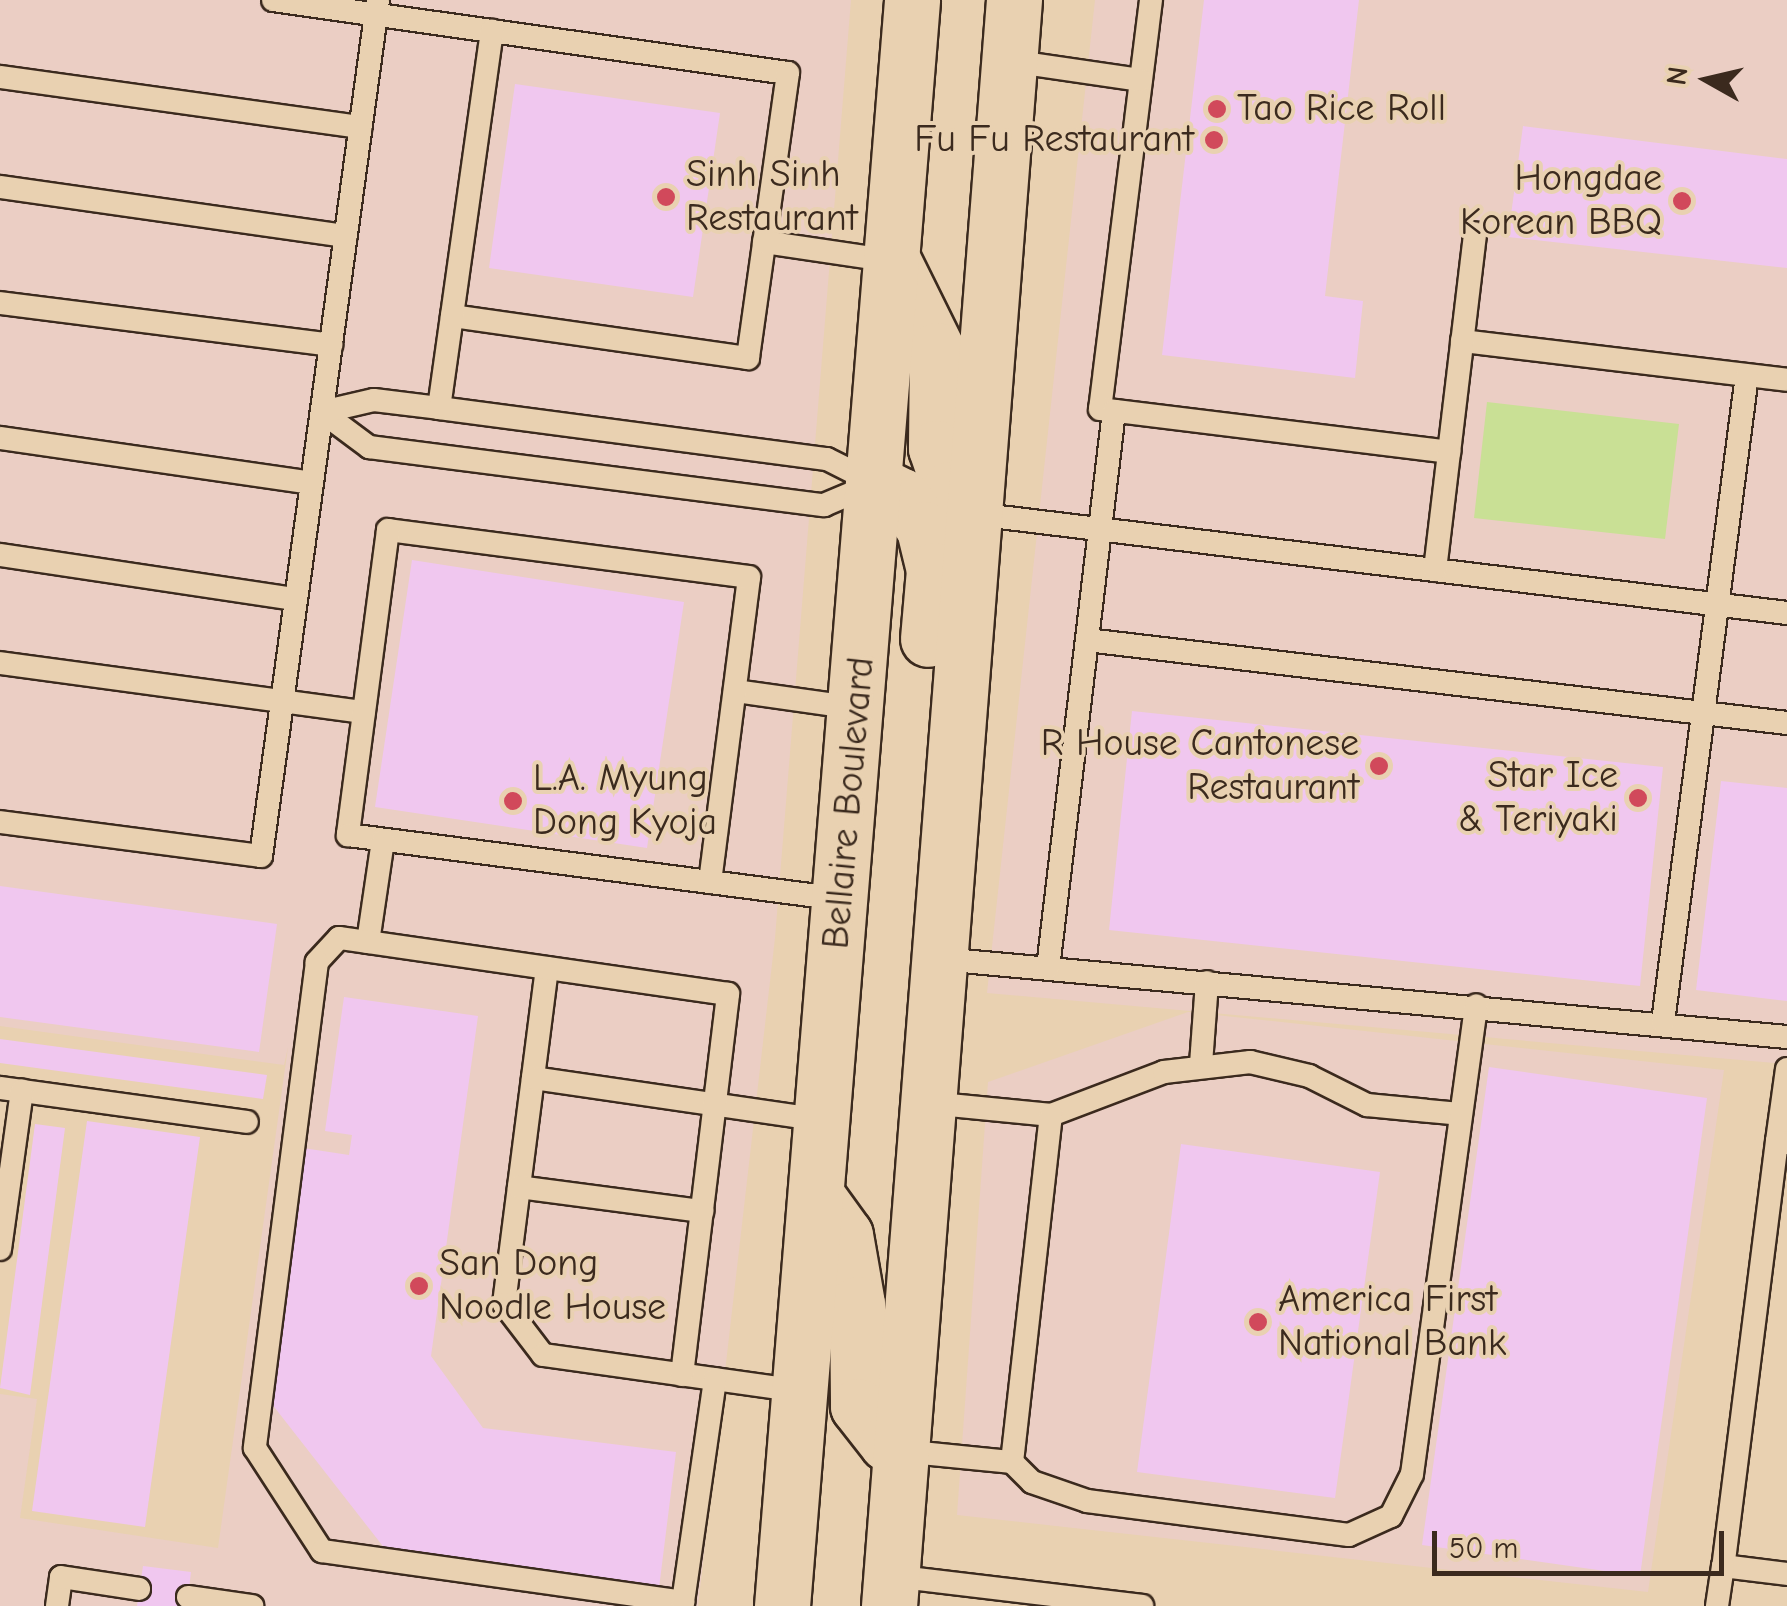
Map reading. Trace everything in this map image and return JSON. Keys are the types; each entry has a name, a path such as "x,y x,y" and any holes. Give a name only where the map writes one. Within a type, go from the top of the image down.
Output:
{"main road":[{"name":"Bellaire Boulevard","path":"782,1606 912,0"},
{"path":"890,1591 1014,0"},
{"path":"893,261 937,350 936,448 950,489 975,514"},
{"path":"875,483 902,496 928,543 934,570 923,707 954,792"},
{"path":"816,1195 846,1235 857,1304 858,1406 902,1451"}],"lane":[{"path":"274,0 377,8 492,31 788,74 748,358 452,316"},
{"path":"1151,0 1100,409 1449,452"},
{"path":"0,822 261,856 377,8"},
{"path":"440,408 492,31"},
{"path":"1010,61 1141,80"},
{"path":"0,77 360,127"},
{"path":"0,187 346,236"},
{"path":"1435,570 1475,233"},
{"path":"764,242 893,261"},
{"path":"0,304 331,345"},
{"path":"1462,341 1787,380"},
{"path":"1662,1022 1747,375"},
{"path":"322,412 374,400 440,408 827,459 875,483"},
{"path":"1048,968 1114,410"},
{"path":"322,412 368,447 824,505 875,483"},
{"path":"0,438 312,483"},
{"path":"975,514 1787,614"},
{"path":"710,882 750,577 388,530 348,835 841,900"},
{"path":"0,555 296,599"},
{"path":"1087,640 1787,722"},
{"path":"0,663 364,712"},
{"path":"735,692 856,708"},
{"path":"368,942 384,840"},
{"path":"682,1375 728,994 340,938 317,962 255,1448 322,1552 683,1602 714,1379"},
{"path":"940,958 1662,1022 1787,1037"},
{"path":"547,968 504,1304 542,1355 800,1391"},
{"path":"1201,1064 1207,982"},
{"path":"902,1451 1012,1462 1032,1482 1063,1497 1349,1535 1391,1516 1412,1474 1476,1005"},
{"path":"929,1102 1051,1115 1201,1064 1250,1062 1309,1076 1367,1105 1460,1114"},
{"path":"1717,1606 1782,1142 1787,1069"},
{"path":"533,1078 822,1120"},
{"path":"0,1249 11,1090 248,1122"},
{"path":"1012,1462 1051,1115"},
{"path":"519,1187 702,1210"},
{"path":"1723,1566 1787,1574"},
{"path":"57,1606 61,1577 139,1589"},
{"path":"890,1591 1142,1606"},
{"path":"188,1596 252,1606"}],"shaded area":[{"path":"0,0 851,0 775,938 698,1606 0,1606 0,1394 37,1399 20,1518 218,1548 288,1047 284,1065 0,1026"},
{"path":"1095,0 1787,0 1787,1064 987,993"},
{"path":"1188,1012 1724,1070 1648,1592 957,1515 988,1082"}],"green space":[{"path":"1487,402 1679,424 1665,539 1474,518"}],"building":[{"path":"1204,0 1359,0 1325,296 1363,301 1355,378 1162,355"},
{"path":"515,84 720,113 693,297 489,268"},
{"path":"1523,126 1787,159 1787,268 1508,237"},
{"path":"412,560 684,602 647,848 375,807"},
{"path":"1132,711 1663,767 1640,986 1109,930"},
{"path":"1721,781 1787,788 1787,1001 1696,990"},
{"path":"0,886 277,924 259,1052 0,1017"},
{"path":"344,997 478,1016 431,1356 483,1428 676,1452 659,1588 389,1554 268,1399 303,1148 349,1155 352,1135 325,1131"},
{"path":"0,1039 267,1075 263,1099 0,1063"},
{"path":"1489,1067 1707,1098 1640,1576 1422,1545"},
{"path":"87,1121 200,1137 145,1527 32,1511"},
{"path":"35,1124 65,1128 30,1395 0,1388"},
{"name":"America First National Bank","path":"1181,1144 1380,1172 1335,1498 1137,1472"},
{"path":"143,1566 191,1572 187,1606 137,1606"}],"place":[{"name":"Tao Rice Roll","path":"1217,109"},
{"name":"Fu Fu Restaurant","path":"1214,140"},
{"name":"Sinh Sinh Restaurant","path":"666,197"},
{"name":"Hongdae Korean BBQ","path":"1682,201"},
{"name":"R House Cantonese Restaurant","path":"1379,766"},
{"name":"Star Ice & Teriyaki","path":"1638,798"},
{"name":"L.A. Myung Dong Kyoja","path":"513,801"},
{"name":"San Dong Noodle House","path":"419,1286"},
{"name":"America First National Bank","path":"1258,1322"}]}
